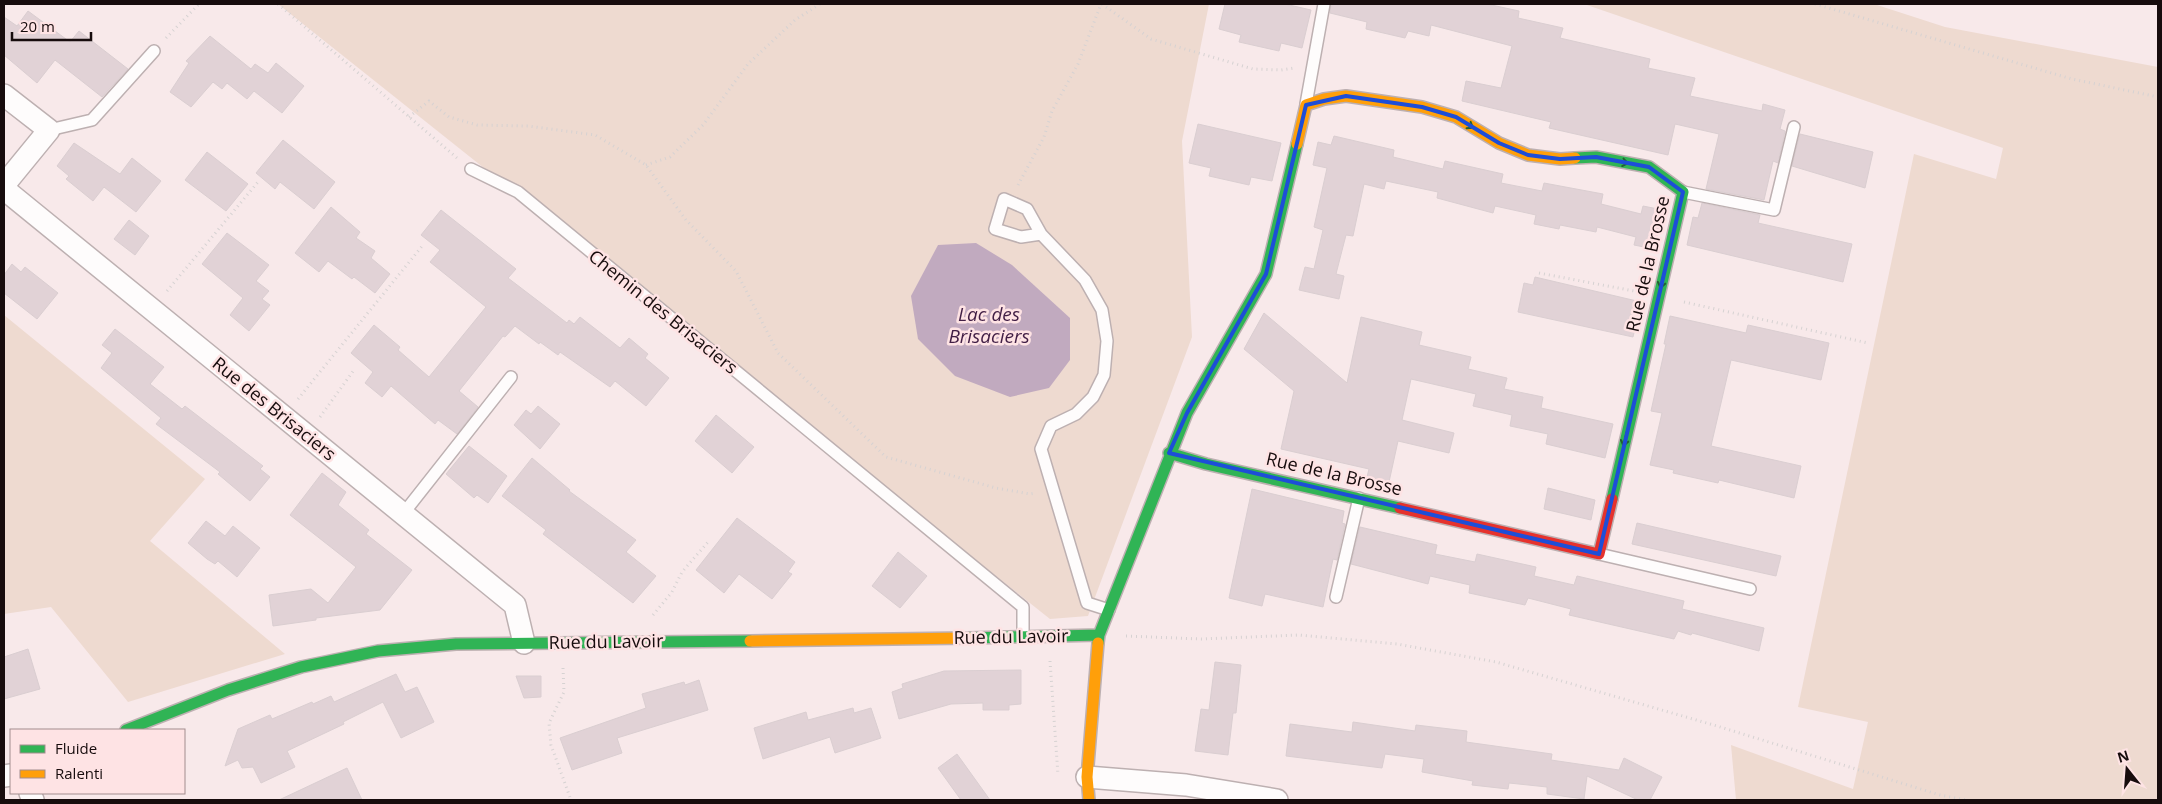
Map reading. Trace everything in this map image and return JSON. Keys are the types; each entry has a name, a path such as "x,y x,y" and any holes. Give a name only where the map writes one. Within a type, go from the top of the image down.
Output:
{"street":[{"path":"4,95 48,130 4,184"},
{"name":"Rue de la Brosse","path":"1169,453 1206,464 1598,554 1683,192 1649,167 1596,157 1560,159 1528,154 1499,143 1456,117 1422,107 1346,96 1324,99 1306,106"},
{"path":"1089,800 1087,777 1099,635 1169,453 1187,413 1266,274 1306,106"},
{"name":"Rue des Brisaciers","path":"4,189 515,605 524,643"},
{"name":"Rue du Lavoir","path":"129,729 228,690 301,667 378,651 456,644 1099,635"},
{"path":"1087,777 1186,785 1277,800"}],"lane":[{"path":"1306,106 1324,4"},
{"path":"48,130 92,120 154,51"},
{"path":"1683,192 1774,210 1794,126"},
{"name":"Chemin des Brisaciers","path":"471,169 518,192 1023,607 1023,637"},
{"path":"1041,234 1084,280 1102,310 1107,340 1104,375 1093,397 1076,414 1051,426 1041,449 1087,602 1109,610"},
{"path":"404,514 511,377"},
{"path":"1336,597 1359,498"},
{"path":"1598,554 1750,589"}],"path":[{"path":"154,51 199,4"},
{"path":"278,4 471,169"},
{"path":"646,165 670,157 703,125 748,64 795,20 820,4"},
{"path":"1016,189 1044,137 1052,111 1078,64 1102,4 1151,39 1253,69 1280,70 1314,65"},
{"path":"1814,4 2072,79 2158,98"},
{"path":"409,117 429,101 449,117 477,125 528,126 595,135 646,165 686,220 736,271 778,353 886,457 996,488 1030,494 1053,491"},
{"path":"171,286 258,182"},
{"path":"314,379 422,245"},
{"path":"1539,273 1658,296 1868,344"},
{"path":"336,395 354,370"},
{"path":"632,642 672,592 682,572 708,542"},
{"path":"1099,635 1202,639 1299,635 1397,644 1487,661 1717,726 1940,795 1966,800"},
{"path":"1048,637 1058,781"},
{"path":"563,666 564,692 549,723 551,745 571,800"}],"highlighted area":[{"path":"1346,96 1422,107 1456,117 1499,143 1528,155 1560,159 1596,157 1649,167 1683,192 1599,554 1169,453 1187,413 1266,274 1306,105"}],"shaded area":[{"path":"278,4 1209,4 1182,141 1192,337 1088,616 1050,619"},
{"path":"1584,4 1874,4 1945,27 2158,67 2158,800 1736,800 1731,745 1853,789 1868,722 1798,707 1914,154 1996,179 2003,148"},
{"path":"4,315 205,479 150,541 285,654 128,702 51,607 4,614"}],"water":[{"name":"Lac des Brisaciers","path":"976,243 1012,265 1070,318 1070,360 1049,388 1010,397 955,376 918,339 911,296 938,245"}],"building":[{"path":"1225,4 1285,4 1311,10 1302,48 1281,43 1279,51 1239,42 1241,35 1219,29"},
{"path":"1331,4 1487,4 1519,11 1518,18 1563,28 1560,38 1650,59 1648,68 1695,78 1690,96 1762,111 1763,104 1785,110 1780,129 1785,131 1778,163 1773,161 1764,200 1706,189 1719,134 1675,124 1668,155 1549,128 1551,122 1462,101 1466,81 1501,88 1512,46 1431,25 1429,36 1408,31 1405,38 1366,29 1367,22 1330,13"},
{"path":"28,11 70,42 79,31 128,69 102,97 55,60 37,83 4,55 4,17 17,26"},
{"path":"210,36 251,69 255,64 268,73 276,63 304,86 282,113 254,91 247,99 227,83 222,89 213,82 191,107 170,92 189,63 186,61"},
{"path":"1198,124 1281,143 1272,181 1251,177 1249,185 1209,176 1211,168 1189,163"},
{"path":"1800,134 1873,152 1865,188 1792,166"},
{"path":"1334,136 1394,150 1393,157 1443,169 1445,161 1503,174 1501,183 1542,191 1544,183 1603,194 1601,204 1641,214 1643,206 1663,210 1654,249 1634,245 1636,237 1597,227 1596,232 1560,225 1559,229 1534,224 1536,215 1495,206 1493,213 1437,198 1438,192 1386,181 1384,189 1364,184 1353,236 1346,235 1336,274 1344,276 1339,299 1299,290 1305,267 1314,269 1323,230 1314,227 1327,168 1313,165 1318,142 1331,145"},
{"path":"283,140 335,182 314,209 280,182 275,189 256,173"},
{"path":"74,143 120,174 132,158 161,181 136,212 104,187 93,201 66,179 69,176 57,166"},
{"path":"207,152 248,184 226,211 185,180"},
{"path":"1702,203 1760,215 1758,223 1852,244 1843,282 1687,245 1693,217 1698,218"},
{"path":"331,207 360,232 356,238 375,251 371,258 390,274 375,293 328,261 319,272 295,253"},
{"path":"441,210 516,269 508,278 567,323 569,320 574,324 580,317 620,348 629,338 648,354 645,358 669,378 646,406 615,381 610,387 560,352 558,355 540,342 539,344 515,326 505,337 503,336 459,391 478,407 457,434 438,420 435,424 391,386 382,397 365,383 373,372 351,353 374,325 400,347 398,350 429,377 486,307 430,262 440,250 421,235"},
{"path":"129,220 149,236 135,255 114,239"},
{"path":"227,233 269,265 256,281 269,291 262,299 270,305 249,331 230,315 243,298 202,264"},
{"path":"12,264 21,272 25,267 58,293 37,319 4,293 4,275"},
{"path":"1535,277 1641,302 1633,337 1518,312 1524,283 1533,285"},
{"path":"1264,313 1347,383 1361,317 1422,332 1419,345 1471,357 1468,369 1507,378 1504,389 1543,397 1541,408 1613,424 1605,458 1546,444 1548,434 1510,426 1512,415 1473,406 1476,394 1411,379 1402,420 1454,433 1449,453 1398,441 1389,482 1367,477 1369,469 1281,449 1294,391 1244,349"},
{"path":"1670,316 1746,333 1748,325 1829,343 1821,380 1731,360 1711,446 1801,466 1794,498 1719,480 1718,483 1673,473 1674,470 1650,465 1662,413 1651,411 1666,344 1664,344"},
{"path":"115,329 164,367 150,384 182,409 185,406 263,466 260,469 270,477 250,501 218,474 220,472 156,424 161,418 101,368 112,353 102,345"},
{"path":"538,406 560,424 540,449 514,425 526,410 531,414"},
{"path":"716,415 754,447 732,473 695,441"},
{"path":"469,446 507,476 488,503 477,495 474,498 446,474"},
{"path":"532,458 569,491 636,540 626,552 656,576 633,603 543,534 546,530 502,496"},
{"path":"322,473 346,492 338,505 369,530 366,534 412,570 380,610 316,618 316,620 273,626 269,595 311,589 328,603 356,567 290,515"},
{"path":"1548,488 1595,500 1591,520 1544,509"},
{"path":"1252,489 1344,511 1342,523 1345,524 1337,560 1333,559 1323,607 1265,594 1262,606 1229,598"},
{"path":"737,518 795,562 788,572 792,574 772,599 739,574 724,593 696,570"},
{"path":"206,521 225,536 233,526 260,548 237,577 218,561 215,564 207,559 188,543"},
{"path":"1637,523 1781,556 1776,576 1632,544"},
{"path":"1360,527 1437,545 1435,554 1475,562 1477,554 1536,567 1534,576 1574,585 1577,576 1684,601 1682,609 1764,628 1759,651 1678,631 1674,639 1569,615 1571,609 1528,598 1525,605 1469,593 1470,585 1430,576 1428,584 1351,564"},
{"path":"898,552 927,576 900,608 872,586"},
{"path":"28,649 40,689 4,699 4,657"},
{"path":"1215,662 1241,665 1236,713 1233,713 1228,755 1195,751 1201,709 1209,710"},
{"path":"1021,670 1021,704 1009,705 1009,710 983,710 983,703 951,704 899,719 892,692 903,688 902,684 944,671"},
{"path":"396,674 405,692 417,687 434,722 401,738 383,702 343,722 344,724 287,751 295,767 261,783 253,767 242,768 238,760 225,766 238,729 270,715 272,719 331,696 334,702"},
{"path":"516,676 541,676 541,697 524,698"},
{"path":"699,680 708,710 617,738 622,753 572,770 560,738 646,708 642,694 684,682 685,685"},
{"path":"853,708 854,713 871,708 881,738 835,753 830,737 763,759 754,728 806,712 808,720"},
{"path":"1353,722 1415,731 1416,725 1467,731 1466,742 1552,754 1551,760 1619,770 1624,758 1662,777 1650,800 1638,800 1587,776 1584,799 1547,794 1547,787 1509,783 1508,789 1472,785 1473,781 1422,772 1424,759 1385,754 1382,768 1286,756 1290,724 1352,732"},
{"path":"957,754 990,800 961,800 938,768"},
{"path":"347,768 362,800 279,800"}],"traffic: fast":[{"path":"1098,643 1099,635 1187,413 1266,274 1297,144"},
{"path":"1575,158 1596,157 1649,167 1683,192 1612,499"},
{"path":"1169,453 1206,464 1400,508"},
{"path":"968,638 1099,635"},
{"path":"129,729 228,690 301,667 378,651 456,644 750,641"}],"traffic: slow":[{"path":"1297,144 1306,105 1324,99 1346,96 1422,107 1456,117 1499,143 1528,155 1560,159 1575,158"},
{"path":"750,641 968,638"},
{"path":"1089,800 1087,777 1098,643"}],"traffic: jam":[{"path":"1400,508 1599,554 1612,499"}]}
